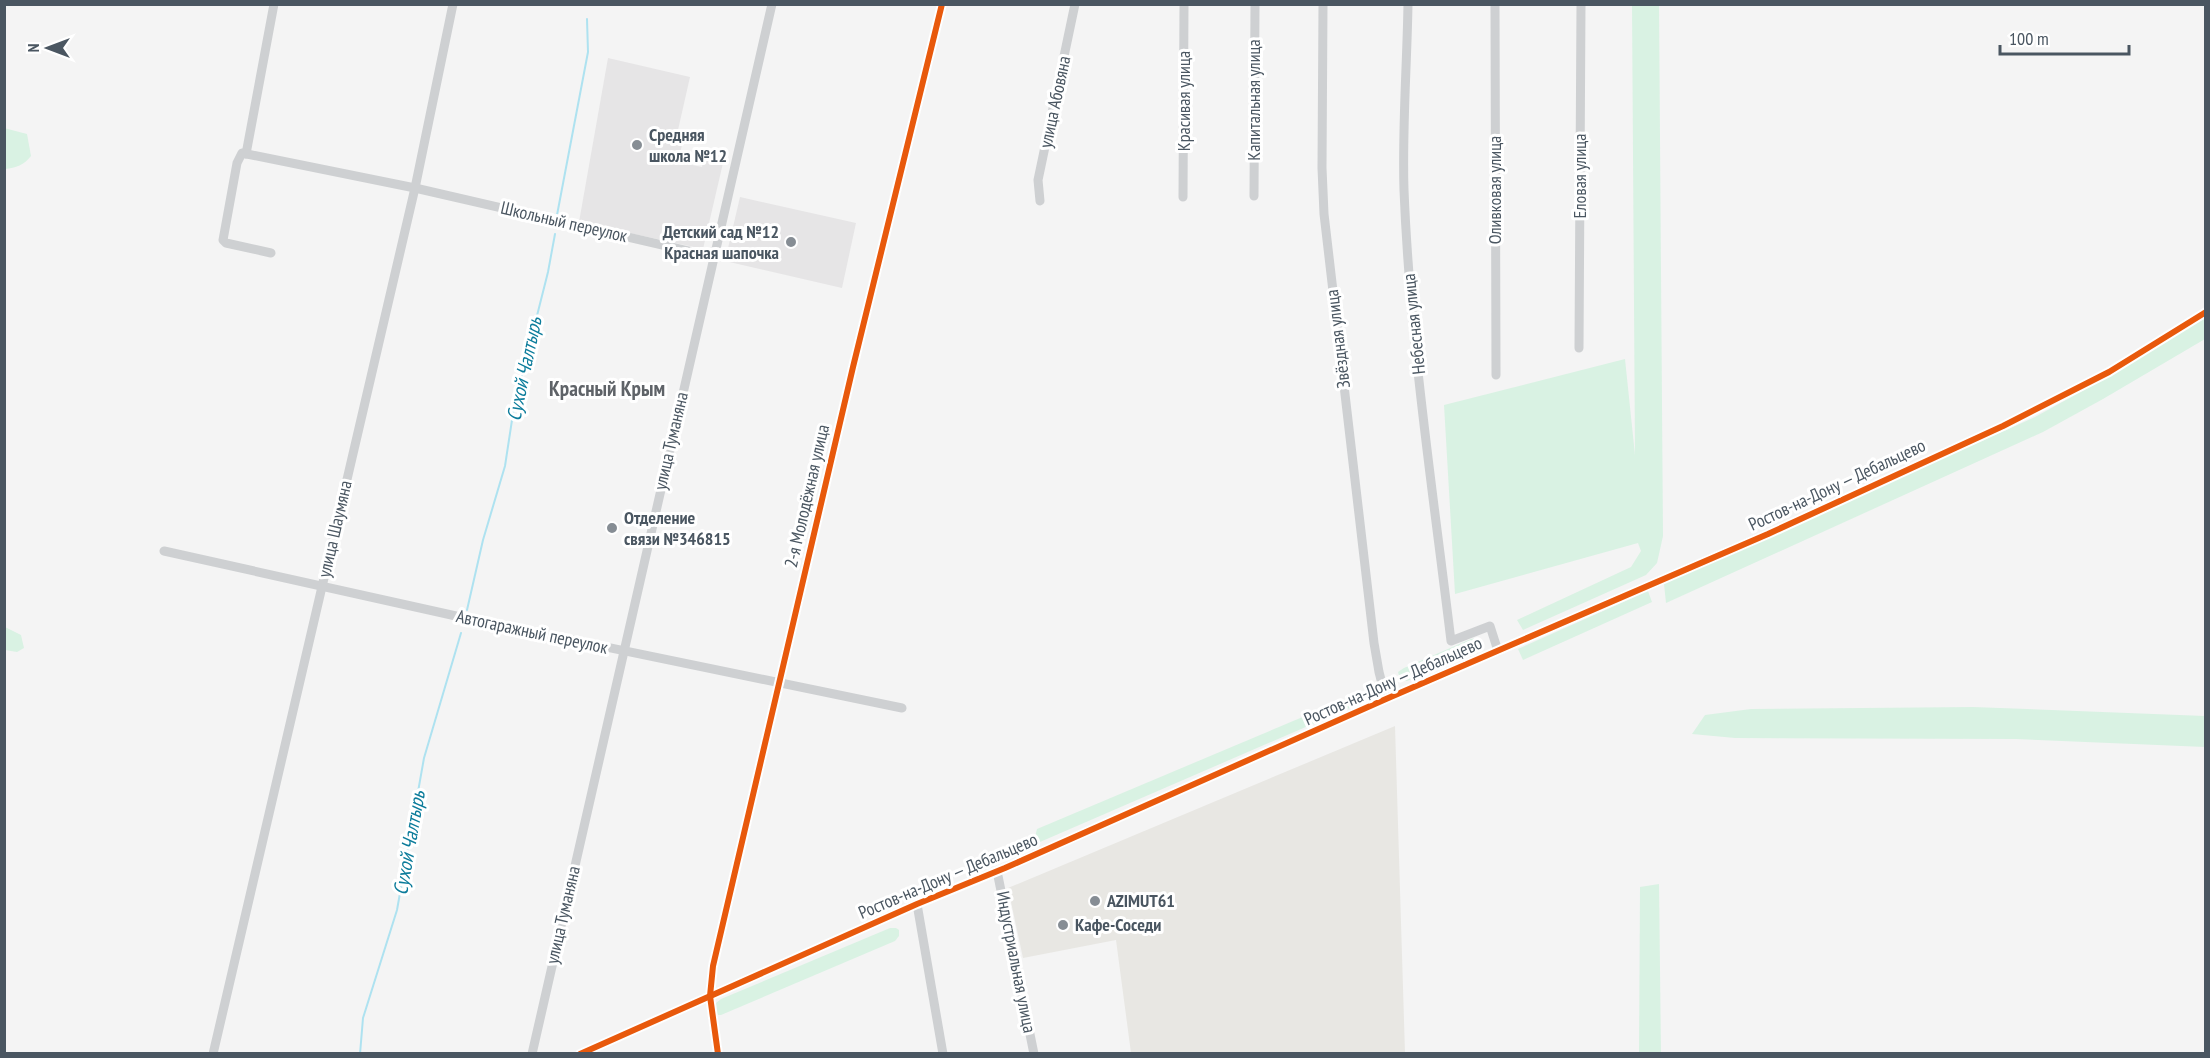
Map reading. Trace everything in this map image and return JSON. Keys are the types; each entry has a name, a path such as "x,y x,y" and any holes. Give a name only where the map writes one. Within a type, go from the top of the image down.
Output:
{"street":[{"path":"271,253 226,243 223,240 237,163 242,153 246,154 274,4"},
{"name":"улица Шаумяна","path":"213,1053 415,188 453,4"},
{"name":"улица Туманяна","path":"532,1053 772,4"},
{"name":"2-я Молодёжная улица","path":"718,1053 710,996 713,966 778,684 942,4"},
{"name":"улица Абовяна","path":"1040,201 1038,180 1075,4"},
{"name":"Красивая улица","path":"1183,197 1184,4"},
{"name":"Капитальная улица","path":"1254,196 1255,4"},
{"name":"Звёздная улица","path":"1323,4 1324,214 1379,672 1386,699"},
{"name":"Небесная улица","path":"1408,4 1404,187 1407,255 1451,642 1490,626 1498,651"},
{"name":"Оливковая улица","path":"1495,4 1496,375"},
{"name":"Еловая улица","path":"1579,348 1581,4"},
{"name":"Школьный переулок","path":"246,154 415,188 714,257"},
{"name":"Ростов-на-Дону — Дебальцево","path":"580,1053 1768,534 2003,426 2109,372 2205,312"},
{"name":"Автогаражный переулок","path":"164,551 623,652 902,708"},
{"name":"Индустриальная улица","path":"997,871 1034,1053"},
{"path":"917,904 943,1053"}],"shaded area":[{"name":"Средняя школа №12","path":"608,58 690,77 678,130 685,132 678,162 702,167 704,159 723,163 703,249 579,222"},
{"name":"Детский сад №12 Красная шапочка","path":"740,197 856,223 842,288 725,261"},
{"path":"1395,726 1405,1053 1131,1053 1116,940 1023,958 1008,888"}],"green space":[{"path":"1632,5 1659,5 1663,536 1657,563 1646,575 1523,630 1517,620 1631,567 1641,551 1638,543 1455,594 1444,405 1625,359 1635,455"},
{"path":"4,128 27,134 31,156 20,166 5,169"},
{"path":"2205,318 2205,339 2043,432 1666,603 1664,584 2035,417"},
{"path":"1648,591 1652,602 1523,660 1518,649"},
{"path":"5,627 21,635 24,648 17,652 5,650"},
{"path":"1477,638 1480,647 1474,652 1407,681 1400,679 1398,672 1404,668"},
{"path":"1367,697 1361,703 1033,845 1037,829 1343,700"},
{"path":"1973,707 2205,716 2205,747 2016,739 1735,738 1692,734 1705,715 1751,709"},
{"path":"1659,884 1661,1053 1639,1053 1640,887"},
{"path":"890,928 899,930 899,936 895,941 721,1015 715,1011 716,1003 721,999"}],"waterway":[{"name":"Сухой Чалтырь","path":"557,215 588,52 587,19"},
{"name":"Сухой Чалтырь","path":"467,610 483,540 505,466 514,407 548,272 555,234"},
{"name":"Сухой Чалтырь","path":"360,1054 363,1018 397,910 424,758 461,633"}],"cycle path":[{"path":"718,1054 710,996 713,966 853,367 942,4"},
{"path":"580,1054 917,904 1005,868 1386,699 1768,534 2003,426 2109,372 2206,312"}],"place":[{"name":"Средняя школа №12","path":"637,145"},
{"name":"Детский сад №12 Красная шапочка","path":"791,242"},
{"name":"Отделение связи №346815","path":"612,528"},
{"name":"AZIMUT61","path":"1095,901"},
{"name":"Кафе-Соседи","path":"1063,925"}],"district":[{"name":"Красный Крым","path":"607,389"}]}
